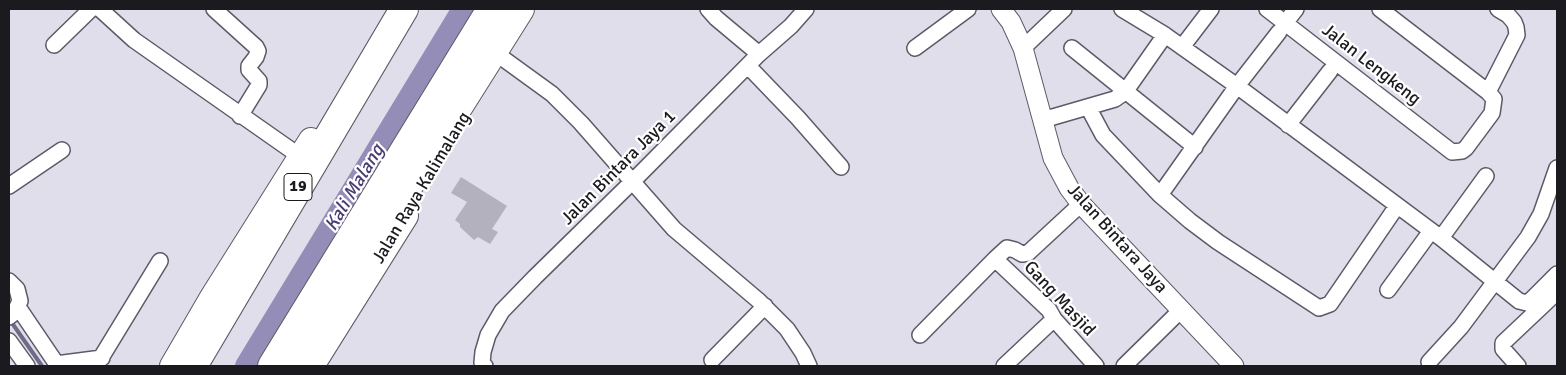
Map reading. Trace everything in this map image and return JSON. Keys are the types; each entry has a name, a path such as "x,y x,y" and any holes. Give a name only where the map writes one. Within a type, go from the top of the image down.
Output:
{"highway":[{"name":"19","path":"193,366 404,9"},
{"path":"272,366 491,9"},
{"path":"295,366 520,9"}],"main road":[{"path":"172,366 211,299 301,157 390,9"},
{"name":"Jalan Raya Kalimalang","path":"312,366 531,9"}],"street":[{"path":"54,46 91,9"},
{"path":"100,9 134,40 301,157"},
{"path":"214,9 256,47 258,51 249,66 249,70 260,85 240,116"},
{"path":"708,9 759,54"},
{"name":"Jalan Bintara Jaya 1","path":"485,366 482,362 482,352 488,335 502,311 534,277 633,182 806,9"},
{"path":"916,48 968,9"},
{"name":"Jalan Bintara Jaya","path":"1001,9 1023,48 1053,158 1069,188 1081,204 1234,366"},
{"path":"1023,48 1064,9"},
{"path":"1122,9 1164,35 1237,86 1436,234 1519,301 1527,303 1557,274"},
{"path":"1182,48 1211,9"},
{"name":"Jalan Lengkeng","path":"1267,9 1282,28 1452,152 1458,152 1466,148 1492,112 1494,99 1488,92"},
{"path":"1160,195 1237,86 1296,9"},
{"path":"1380,9 1488,92 1517,35 1514,22 1508,15 1498,9"},
{"path":"1042,118 1053,117 1115,99 1125,92 1164,35"},
{"path":"1072,48 1195,147"},
{"path":"501,57 552,94 574,115 674,229 765,306 787,329 809,366"},
{"path":"748,66 798,118 841,167"},
{"path":"1288,125 1330,71"},
{"path":"1088,107 1103,135 1160,195 1218,242 1319,308 1330,304 1397,206"},
{"path":"9,186 62,150"},
{"path":"1430,362 1461,327 1528,237 1541,214 1557,168"},
{"path":"1388,290 1486,176"},
{"path":"920,335 1007,248 1022,254 1028,253 1081,204"},
{"name":"Gang Masjid","path":"994,259 1049,310 1054,319 1096,366"},
{"path":"9,281 17,289 20,301 13,312 57,365 99,362 160,261"},
{"path":"1518,366 1503,349 1503,343 1557,292"},
{"path":"712,360 765,306"},
{"path":"1124,366 1181,310"},
{"path":"1004,366 1054,319"},
{"path":"9,342 27,366"}],"building":[{"path":"461,177 507,206 492,229 498,232 490,244 478,237 474,240 455,220 467,202 451,193"}],"waterway":[{"name":"Kali Malang","path":"246,366 463,9"},
{"path":"12,323 42,366"}]}
